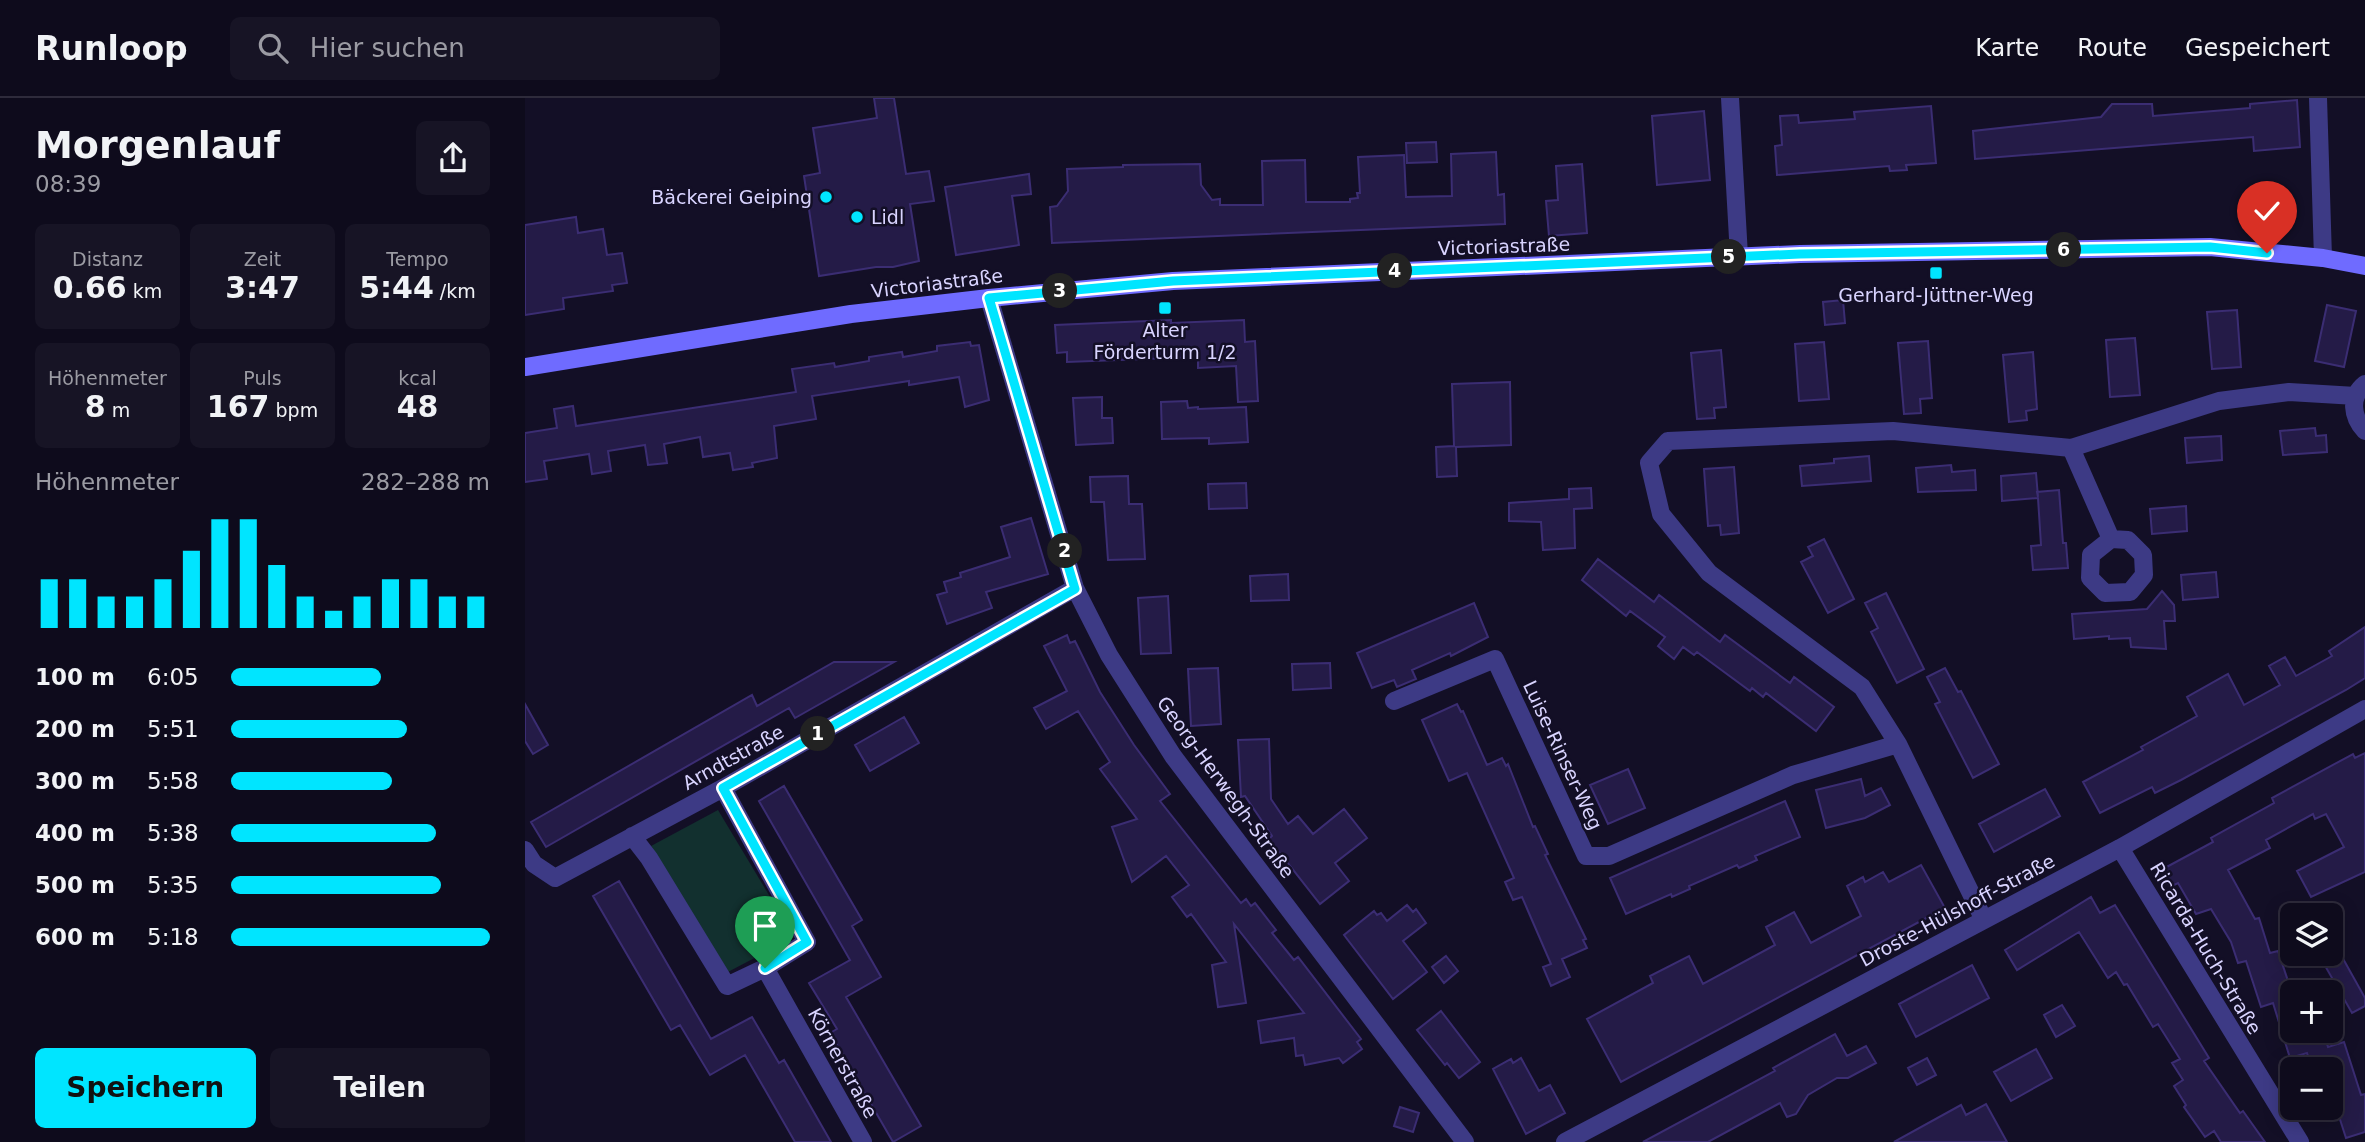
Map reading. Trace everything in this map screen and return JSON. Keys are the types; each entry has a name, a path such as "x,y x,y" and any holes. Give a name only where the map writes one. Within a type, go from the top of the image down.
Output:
{"main road":[{"name":"Victoriastraße","path":"525,367 851,314 1173,281 1739,256 2210,247 2323,258 2365,265"}],"street":[{"path":"1730,98 1739,256"},
{"path":"2318,98 2323,258"},
{"name":"Georg-Herwegh-Straße","path":"989,298 1075,589 1109,655 1173,755 1465,1142"},
{"path":"1983,918 1898,744 1862,687 1709,573 1661,513 1649,463 1668,441 1893,432 2071,448 2220,401 2288,392 2360,390 2353,406 2355,416 2365,431"},
{"path":"2071,448 2111,539"},
{"name":"Arndtstraße","path":"525,850 534,864 555,878 723,788 1075,589"},
{"name":"Luise-Rinser-Weg","path":"1394,701 1495,659 1586,856 1609,856 1793,775 1898,744"},
{"name":"Droste-Hülshoff-Straße","path":"1565,1142 1983,918 2120,848 2365,709"},
{"path":"632,836 649,858 727,986 765,968 807,942 723,788"},
{"name":"Ricarda-Huch-Straße","path":"2120,848 2300,1142"},
{"name":"Körnerstraße","path":"765,968 863,1142"}],"green space":[{"path":"718,810 794,937 726,973 651,846"}],"building":[{"path":"874,98 894,98 906,174 929,171 934,201 910,204 919,261 819,276 804,176 820,173 813,128 877,118"},
{"path":"2297,100 2300,147 2254,151 2253,137 1975,159 1973,131 2101,117 2112,104 2152,104 2153,116 2250,108 2250,104"},
{"path":"1931,106 1936,163 1906,165 1907,170 1890,171 1889,166 1777,175 1775,146 1782,145 1780,116 1798,115 1799,123 1855,119 1854,112"},
{"path":"1704,111 1710,180 1657,185 1652,116"},
{"path":"1436,142 1437,162 1407,163 1406,143"},
{"path":"1496,152 1498,195 1504,194 1505,224 1052,243 1050,207 1057,206 1068,191 1067,169 1200,164 1201,185 1212,200 1220,199 1220,205 1263,205 1262,161 1305,160 1306,202 1350,202 1350,199 1358,198 1357,193 1360,193 1358,157 1404,155 1406,197 1452,196 1451,154"},
{"path":"1582,164 1587,233 1549,236 1546,201 1558,200 1556,166"},
{"path":"1029,174 1031,194 1012,196 1019,245 956,255 945,187"},
{"path":"576,217 578,233 603,229 607,255 622,253 627,283 612,285 613,291 563,298 564,309 525,315 525,225"},
{"path":"1843,300 1845,323 1825,325 1823,302"},
{"path":"2327,305 2356,311 2344,367 2315,361"},
{"path":"2237,310 2241,367 2212,369 2207,312"},
{"path":"1171,320 1171,323 1244,320 1245,342 1255,341 1258,401 1238,402 1236,366 1198,368 1198,357 1067,362 1067,352 1057,353 1055,325"},
{"path":"2135,338 2140,395 2110,397 2106,340"},
{"path":"1928,341 1932,398 1920,399 1921,413 1904,414 1898,343"},
{"path":"970,342 971,346 979,345 989,400 965,407 959,377 909,385 909,381 812,396 816,419 774,426 777,458 752,463 753,467 733,470 730,453 703,457 700,437 664,444 667,463 648,465 645,445 608,451 611,471 592,474 589,454 544,461 547,479 525,482 525,433 557,428 554,409 573,406 576,426 796,392 792,369 834,363 835,367 869,361 869,357 902,352 903,357 937,351 937,346"},
{"path":"1824,342 1829,399 1799,401 1795,344"},
{"path":"1721,350 1726,407 1714,408 1715,418 1697,419 1691,353"},
{"path":"2033,352 2037,409 2026,411 2027,420 2009,422 2003,355"},
{"path":"1510,382 1511,445 1456,447 1457,476 1437,477 1436,447 1454,446 1452,384"},
{"path":"1102,397 1102,418 1112,418 1113,443 1076,445 1073,398"},
{"path":"1187,401 1188,408 1246,407 1248,442 1209,444 1209,438 1162,439 1161,402"},
{"path":"2315,428 2316,436 2326,435 2327,452 2283,455 2280,431"},
{"path":"2221,436 2222,460 2187,463 2185,438"},
{"path":"1869,456 1871,481 1802,486 1800,466"},
{"path":"1951,465 1952,472 1975,470 1976,490 1918,492 1916,468"},
{"path":"1734,467 1739,533 1721,535 1720,525 1708,526 1704,469"},
{"path":"2036,473 2038,492 2059,490 2063,543 2066,543 2068,568 2033,570 2031,546 2041,545 2038,498 2002,501 2001,476"},
{"path":"1128,476 1129,504 1142,504 1145,559 1108,560 1104,502 1091,502 1090,477"},
{"path":"1246,483 1247,508 1209,509 1208,484"},
{"path":"1591,488 1592,508 1574,509 1575,548 1543,550 1541,522 1509,521 1509,503 1569,499 1569,489"},
{"path":"2186,506 2187,531 2152,534 2150,509"},
{"path":"1031,518 1048,574 986,592 992,608 947,624 937,595 947,592 944,582 961,577 960,573 1010,557 1001,527"},
{"path":"1824,539 1854,599 1828,613 1801,562 1813,556 1808,547"},
{"path":"1598,559 1654,602 1659,595 1720,642 1725,635 1790,683 1794,677 1834,707 1816,731 1766,693 1763,697 1752,688 1750,691 1697,652 1694,655 1683,647 1674,659 1658,646 1665,637 1630,611 1626,616 1582,580"},
{"path":"2216,572 2218,597 2183,600 2181,575"},
{"path":"1288,574 1289,600 1251,601 1250,576"},
{"path":"2162,591 2174,605 2175,621 2164,621 2166,649 2131,647 2130,638 2109,639 2109,636 2074,639 2072,614 2147,609"},
{"path":"1886,593 1924,669 1897,683 1871,632 1878,628 1865,603"},
{"path":"1168,596 1171,653 1141,654 1138,598"},
{"path":"1474,603 1488,637 1451,656 1450,653 1412,670 1416,679 1397,687 1394,680 1372,688 1357,653"},
{"path":"2365,627 2365,678 2181,780 2155,793 2152,787 2100,813 2083,782 2143,750 2141,747 2197,716 2187,697 2228,674 2244,705 2280,685 2269,666 2285,657 2296,676 2332,656 2329,651"},
{"path":"1067,635 1070,643 1075,641 1100,692 1134,745 1170,794 1160,801 1241,903 1246,899 1251,906 1255,903 1276,930 1272,933 1294,960 1298,957 1361,1039 1357,1042 1362,1049 1343,1063 1339,1058 1305,1065 1303,1055 1296,1056 1294,1038 1261,1043 1258,1021 1304,1013 1234,924 1246,1003 1218,1007 1212,965 1226,962 1191,914 1187,917 1172,897 1189,885 1166,856 1132,882 1112,827 1137,819 1100,769 1110,762 1078,711 1046,729 1034,708 1067,691 1044,646"},
{"path":"834,662 894,662 795,718 789,708 546,847 531,822 752,695 757,706"},
{"path":"1330,663 1331,688 1293,690 1292,664"},
{"path":"1218,668 1221,724 1191,726 1188,669"},
{"path":"1945,668 1958,692 1961,691 1999,764 1973,778 1935,704 1940,702 1927,677"},
{"path":"525,704 548,745 533,754 525,741"},
{"path":"1457,704 1461,712 1463,711 1487,765 1502,758 1506,766 1508,764 1533,827 1535,826 1548,854 1545,855 1586,939 1583,940 1587,948 1562,959 1570,977 1551,986 1543,967 1551,964 1522,897 1513,900 1505,882 1514,878 1467,773 1449,781 1422,720"},
{"path":"904,717 919,743 870,771 855,745"},
{"path":"1269,739 1271,799 1288,824 1298,816 1313,834 1344,809 1367,838 1335,863 1349,881 1320,904 1269,839 1272,836 1245,796 1241,797 1238,740"},
{"path":"2365,753 2365,872 2311,897 2297,871 2344,847 2326,814 2315,819 2313,814 2266,840 2270,848 2228,870 2255,919 2259,918 2270,953 2278,951 2280,966 2283,966 2288,980 2280,980 2280,1026 2273,1003 2261,1007 2246,961 2238,963 2231,942 2211,909 2196,914 2178,883 2170,887 2161,870 2213,842 2211,838 2274,803 2272,798 2353,754 2355,758"},
{"path":"1628,769 1645,808 1608,824 1590,785"},
{"path":"1861,779 1865,796 1881,788 1890,805 1865,818 1826,828 1816,790"},
{"path":"784,786 862,920 852,926 881,977 846,997 921,1126 893,1142 830,1033 837,1029 809,983 850,960 759,801"},
{"path":"2045,789 2060,816 1994,852 1979,824"},
{"path":"1785,801 1800,837 1755,856 1757,860 1739,868 1737,865 1689,886 1690,889 1672,897 1671,894 1626,914 1610,878"},
{"path":"1921,865 1945,908 1621,1082 1587,1019 1653,983 1650,976 1689,956 1703,984 1775,945 1766,927 1794,912 1811,943 1861,916 1847,886 1863,877 1865,882 1883,872 1889,882"},
{"path":"619,881 711,1039 752,1017 779,1063 784,1060 831,1142 795,1142 745,1055 710,1075 680,1025 671,1030 593,896"},
{"path":"2091,897 2100,913 2115,905 2209,1058 2204,1061 2240,1113 2243,1111 2265,1142 2221,1142 2214,1131 2205,1137 2184,1107 2186,1105 2174,1086 2183,1080 2172,1063 2180,1059 2158,1024 2153,1027 2127,984 2124,985 2116,972 2108,978 2079,932 2017,970 2005,950"},
{"path":"1407,905 1413,912 1416,909 1426,923 1403,941 1427,972 1393,999 1344,935 1374,911 1377,915 1381,913 1387,921"},
{"path":"1446,956 1458,971 1444,983 1432,967"},
{"path":"2343,959 2365,998 2365,1006 2352,1013 2343,997 2343,980 2333,980 2325,966 2343,966"},
{"path":"1972,965 1989,998 1916,1037 1899,1004"},
{"path":"2062,1005 2075,1026 2056,1037 2044,1015"},
{"path":"1441,1011 1480,1062 1459,1078 1417,1030"},
{"path":"1835,1034 1847,1056 1866,1046 1876,1063 1848,1078 1837,1078 1808,1095 1796,1114 1787,1117 1780,1103 1708,1142 1643,1142 1775,1071 1773,1068"},
{"path":"2344,1042 2361,1095 2365,1094 2365,1132 2346,1138 2340,1120 2343,1120 2343,1057 2308,1057 2307,1053 2290,1057 2285,1043 2327,1043 2328,1047"},
{"path":"2036,1049 2052,1078 2011,1101 1994,1072"},
{"path":"1521,1058 1539,1091 1550,1085 1565,1113 1526,1134 1493,1069 1511,1059 1513,1063"},
{"path":"1927,1058 1936,1075 1917,1085 1908,1068"},
{"path":"1986,1104 2007,1142 1894,1142 1961,1105 1966,1115"},
{"path":"1400,1107 1419,1113 1413,1132 1394,1126"}],"place":[{"name":"Bäckerei Geiping","path":"826,197"},
{"name":"Lidl","path":"857,217"},
{"name":"Gerhard-Jüttner-Weg","path":"1936,273"},
{"name":"Alter Förderturm 1/2","path":"1165,308"}],"route":[{"path":"765,968 807,942 723,788 1075,589 989,298 1173,281 1800,254 2210,247 2267,253"}]}
